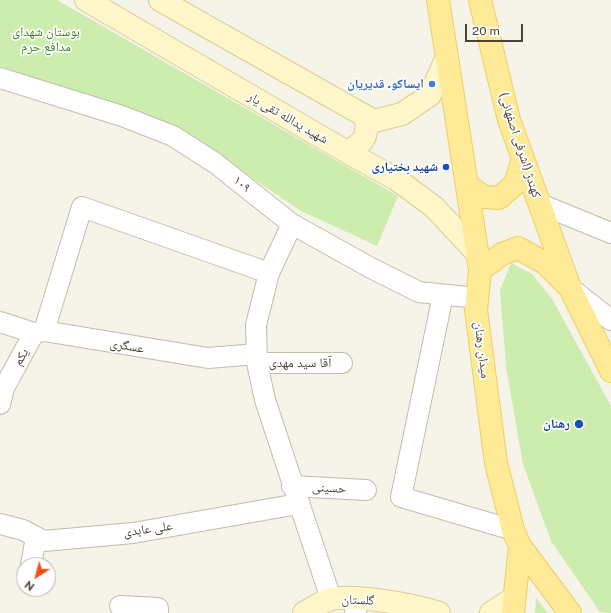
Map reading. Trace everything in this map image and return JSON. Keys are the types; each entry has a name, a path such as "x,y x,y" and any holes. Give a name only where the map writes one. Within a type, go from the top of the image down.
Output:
{"main road":[{"path":"438,0 479,261 518,248 545,263 570,288 611,371"},
{"name":"کهندژ (اشرفی اصفهانی)","path":"480,0 509,120 570,288"},
{"path":"468,186 485,198 499,198 515,184 523,159"},
{"name":"میدان رهنان","path":"479,261 476,310 496,463 516,538 570,613"},
{"path":"513,606 516,538"}],"street":[{"name":"شهید یدالله تقی یار","path":"86,0 396,179 434,206 479,261"},
{"path":"160,0 374,121 402,114 430,95 447,57"},
{"name":"۱۰۹","path":"0,78 122,116 174,136 215,163 292,224 371,268 419,292 477,298"},
{"path":"347,152 361,145 367,132 366,117"},
{"path":"540,204 611,233"},
{"name":"یکم","path":"0,404 4,388 39,332 82,207 269,273"},
{"path":"292,224 269,273 256,325 257,358 265,400 295,495 331,599"},
{"path":"570,288 611,320"},
{"path":"443,294 401,497 516,538"},
{"name":"عسگری","path":"0,322 39,332 208,358 257,358"},
{"name":"آقا سید مهدی","path":"257,358 342,363"},
{"name":"حسینی","path":"295,495 366,490"},
{"name":"علی عابدی","path":"0,524 22,530 44,541 133,533 295,495"},
{"path":"32,557 36,537"},
{"name":"گلستان","path":"304,613 331,599 357,606 383,601 439,613"},
{"path":"120,606 158,608 158,613"},
{"path":"491,613 513,606"}],"green space":[{"name":"بوستان شهدای مدافع حرم","path":"0,0 57,0 398,196 377,246 301,211 180,129 0,66"},
{"path":"511,263 532,274 552,299 611,406 611,613 600,612 551,541 523,464 506,367 500,290"},
{"path":"536,598 548,613 535,613"}],"place":[{"name":"ایساکو. قدیریان","path":"432,84"},
{"name":"شهید بختیاری","path":"446,167"},
{"name":"رهنان","path":"579,424"}]}
